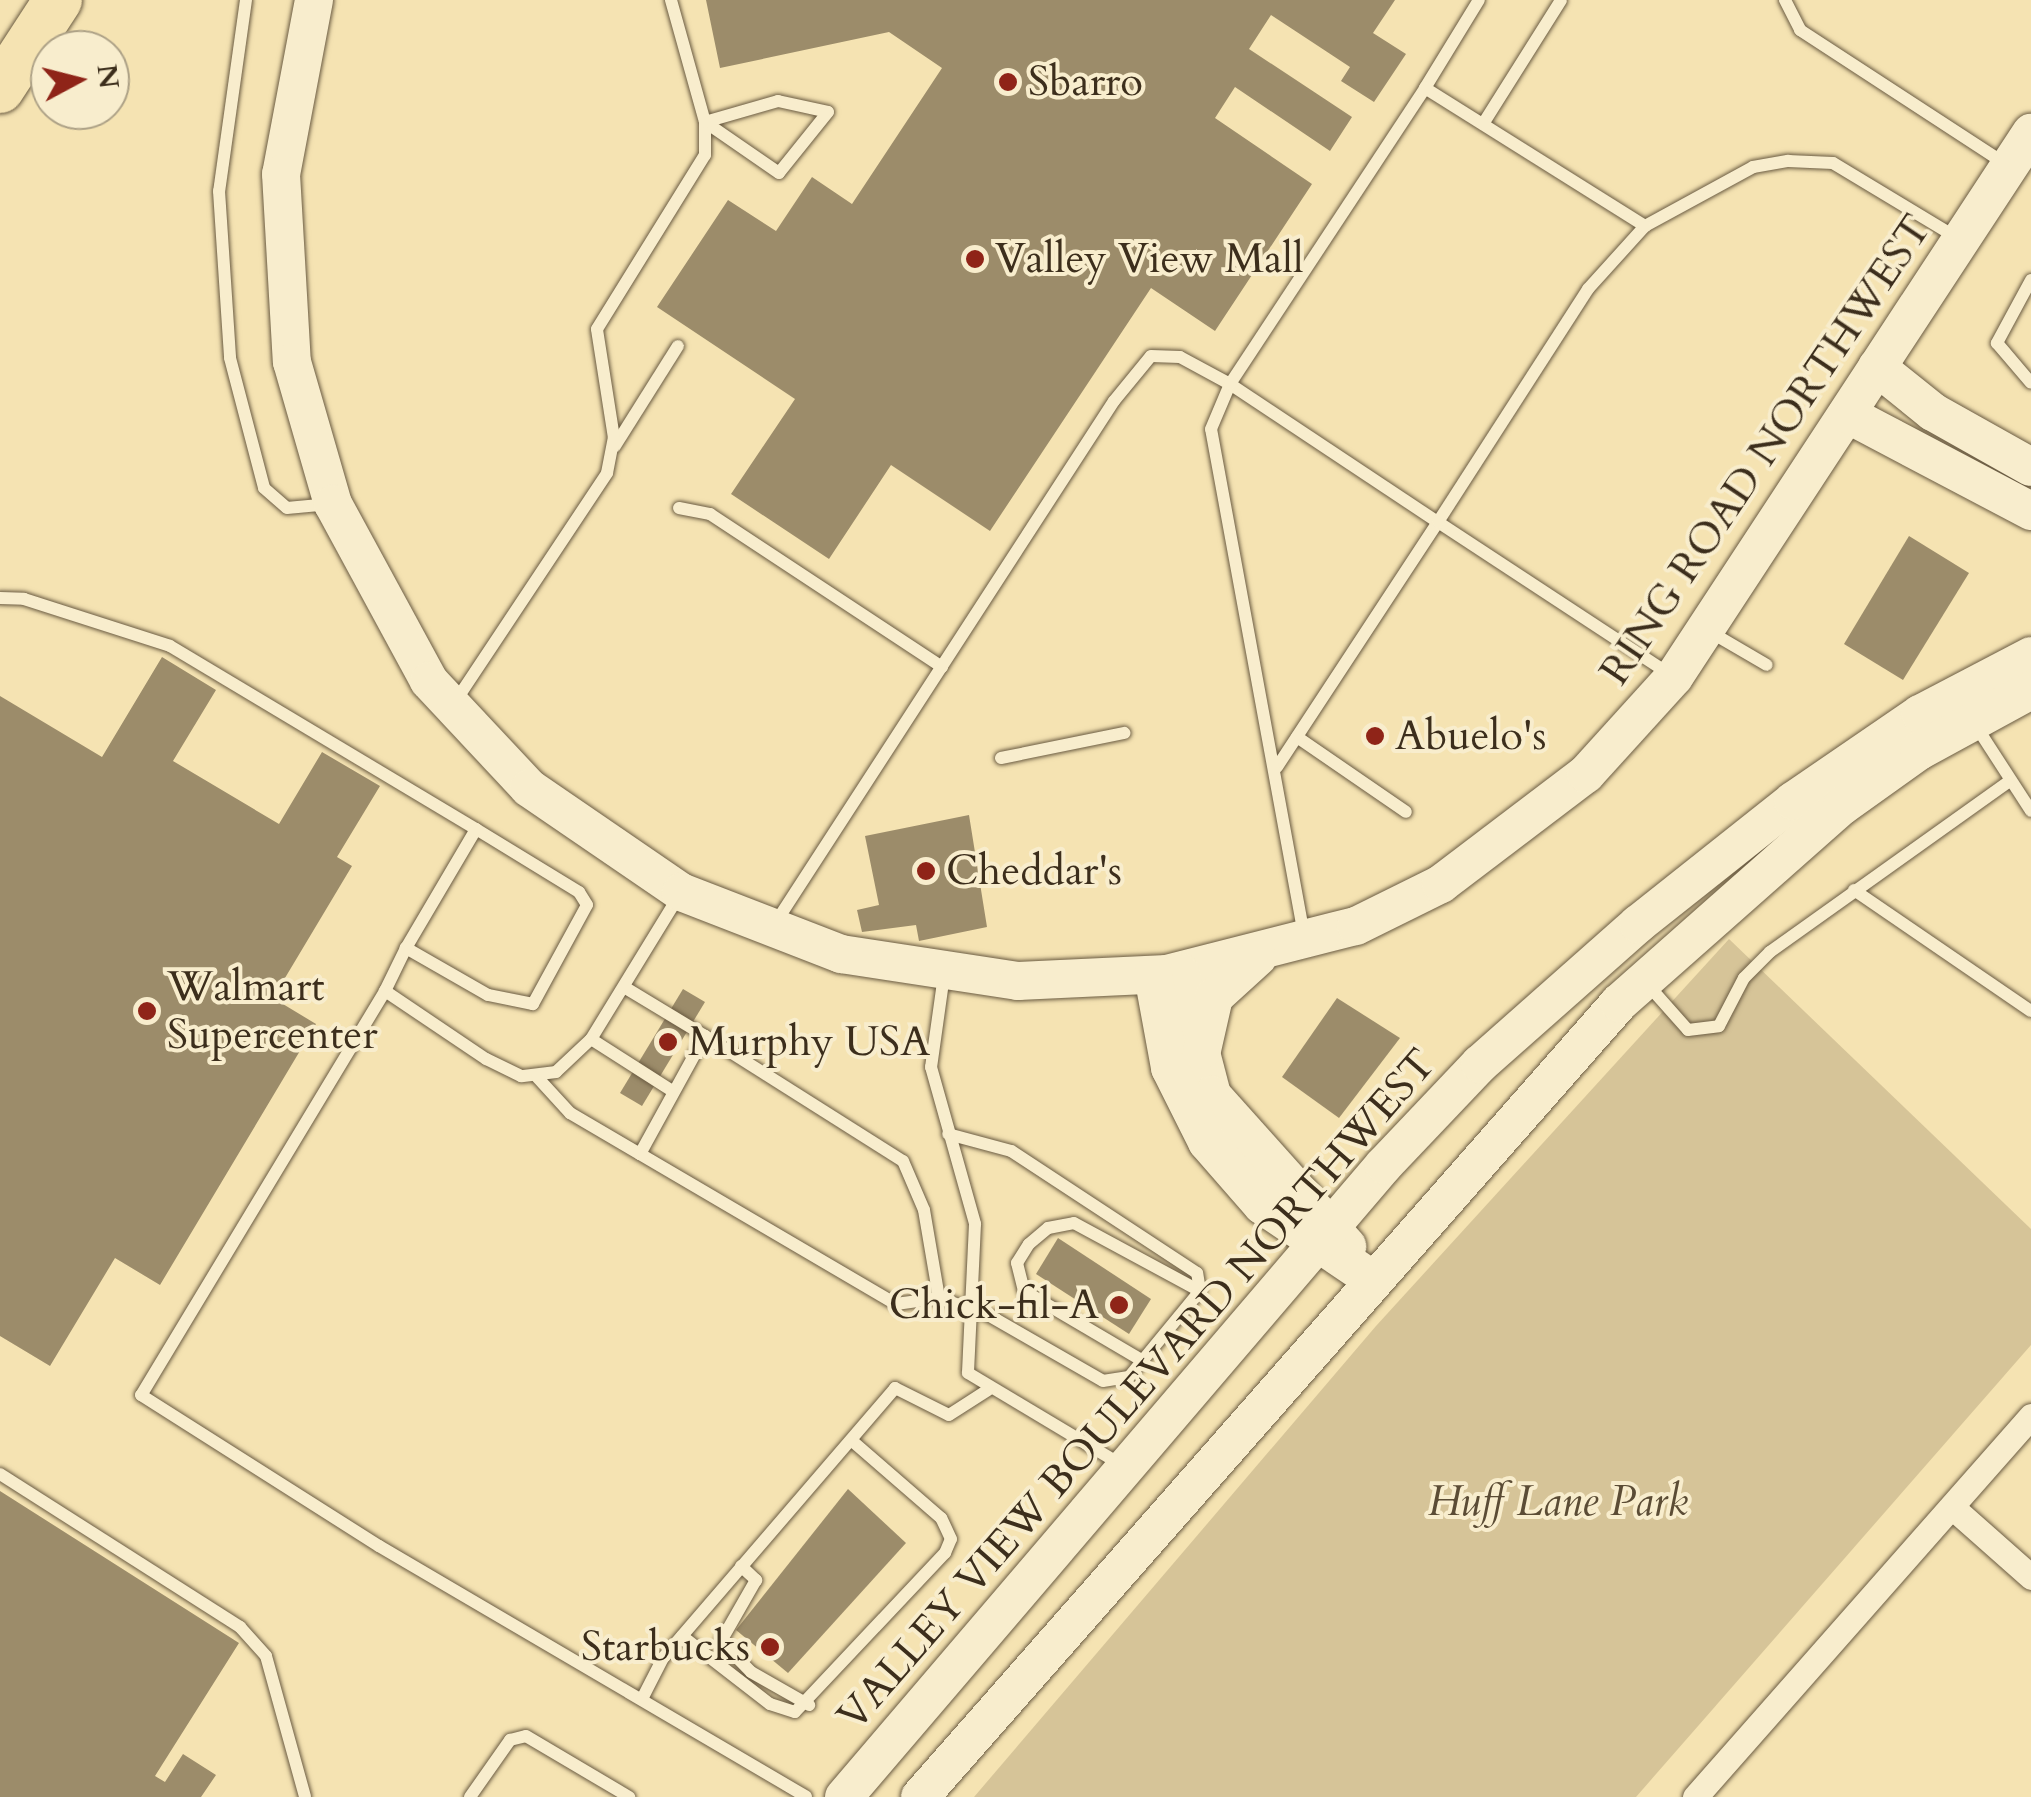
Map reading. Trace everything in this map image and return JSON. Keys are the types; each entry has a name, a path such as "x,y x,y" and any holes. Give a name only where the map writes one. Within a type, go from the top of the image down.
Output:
{"highway":[{"path":"0,89 58,0"}],"main road":[{"name":"RING ROAD NORTHWEST","path":"314,0 288,112 280,236 292,362 333,504 396,627 450,708 529,788 681,892 770,932 944,975 1080,981 1166,974 1260,956 1306,944 1399,907 1512,833 1586,774 1674,677 2031,134"},
{"path":"1877,367 1933,412 2031,467"},
{"path":"1846,414 2031,511"},
{"name":"VALLEY VIEW BOULEVARD NORTHWEST","path":"844,1797 1130,1470 1324,1235 1480,1064 1638,924 1793,802 1920,714 2031,656"},
{"path":"920,1797 1373,1280 1644,979 1765,866 1972,720 2031,690"},
{"path":"1644,979 1643,954 1793,802"},
{"path":"1206,1082 1204,1017 1232,977 1260,956"},
{"path":"1166,974 1206,1082 1233,1124 1324,1235 1373,1280"},
{"path":"1166,974 1168,1060"},
{"path":"1080,981 1136,1012 1168,1060 1185,1104 1236,1180 1324,1235"}],"street":[{"path":"1697,1796 2031,1416"},
{"path":"1952,1507 2031,1577"}],"lane":[{"path":"246,0 219,192 230,358 264,488 287,508 333,504"},
{"path":"614,448 598,329 704,154 704,122 671,0"},
{"path":"1306,944 1211,429 1230,384 1479,0"},
{"path":"1483,124 1561,0"},
{"path":"1786,0 1800,30 2010,166"},
{"path":"1425,88 1645,226"},
{"path":"778,101 828,112 779,173 704,122 778,101"},
{"path":"1276,767 1588,289 1645,226 1753,167 1788,161 1834,163 1961,240"},
{"path":"2031,280 1997,343 2031,383"},
{"path":"450,708 607,473 614,448 678,346"},
{"path":"770,932 1139,364 1166,353 1230,384 1674,677"},
{"path":"680,508 710,514 942,668"},
{"path":"0,598 170,646 580,892 586,905 550,980 533,1004 514,1006 406,948"},
{"path":"1705,628 1768,664"},
{"path":"1972,720 2008,782 2028,801"},
{"path":"1001,758 1124,733"},
{"path":"1296,737 1406,812"},
{"path":"1644,979 1688,1030 1719,1026 1750,970 1854,890 2008,782"},
{"path":"476,829 385,991 141,1395 806,1797"},
{"path":"1854,890 2028,1004"},
{"path":"537,1077 570,1065 591,1040 681,892"},
{"path":"944,975 931,1067 975,1224 964,1361 988,1390 1130,1470"},
{"path":"624,987 902,1161 924,1210 938,1298"},
{"path":"385,991 486,1060 537,1077 570,1113 896,1304 913,1308 938,1298 970,1307 1103,1382 1130,1377 1200,1291"},
{"path":"640,1154 705,1036"},
{"path":"591,1040 674,1092"},
{"path":"948,1134 992,1141 1146,1234 1185,1261 1200,1291"},
{"path":"1143,1361 1024,1292 1017,1263 1029,1244 1048,1228 1074,1223 1200,1291"},
{"path":"642,1698 682,1636 895,1388 949,1414 988,1390"},
{"path":"682,1636 770,1704 795,1712 809,1705 951,1538 915,1493 851,1440"},
{"path":"0,1474 240,1627 266,1656 305,1797"},
{"path":"742,1566 756,1580 720,1641 751,1672 809,1705"},
{"path":"470,1797 510,1740 526,1736 629,1797"}],"green space":[{"name":"Huff Lane Park","path":"1729,939 2031,1229 2031,1345 1636,1797 974,1797 1376,1326"}],"building":[{"name":"Valley View Mall","path":"706,0 1395,0 1373,33 1406,54 1374,102 1341,81 1350,67 1271,15 1249,49 1352,117 1330,151 1235,87 1215,118 1312,184 1215,331 1151,288 990,531 891,465 829,559 731,494 795,399 657,307 728,200 776,231 812,177 852,204 942,68 889,32 720,68"},
{"path":"1909,536 1969,573 1903,680 1844,644"},
{"name":"Walmart Supercenter","path":"162,657 216,690 173,761 279,824 322,752 380,786 337,857 352,866 273,998 316,1024 160,1285 115,1258 50,1366 0,1336 0,696 102,757"},
{"name":"Cheddar's","path":"969,815 987,927 919,941 916,925 862,932 857,910 879,905 865,836"},
{"path":"683,989 705,1002 642,1106 620,1093"},
{"path":"1337,998 1400,1038 1339,1118 1282,1077"},
{"path":"1058,1238 1151,1299 1129,1334 1036,1274"},
{"path":"848,1489 906,1543 788,1673 736,1630"},
{"path":"0,1491 239,1643 155,1776 165,1782 183,1754 216,1775 201,1797 0,1797"}],"place":[{"name":"Sbarro","path":"1008,82"},
{"name":"Valley View Mall","path":"975,259"},
{"name":"Abuelo's","path":"1375,736"},
{"name":"Cheddar's","path":"926,871"},
{"name":"Walmart Supercenter","path":"147,1011"},
{"name":"Murphy USA","path":"668,1042"},
{"name":"Chick-fil-A","path":"1119,1305"},
{"name":"Starbucks","path":"770,1647"}]}
